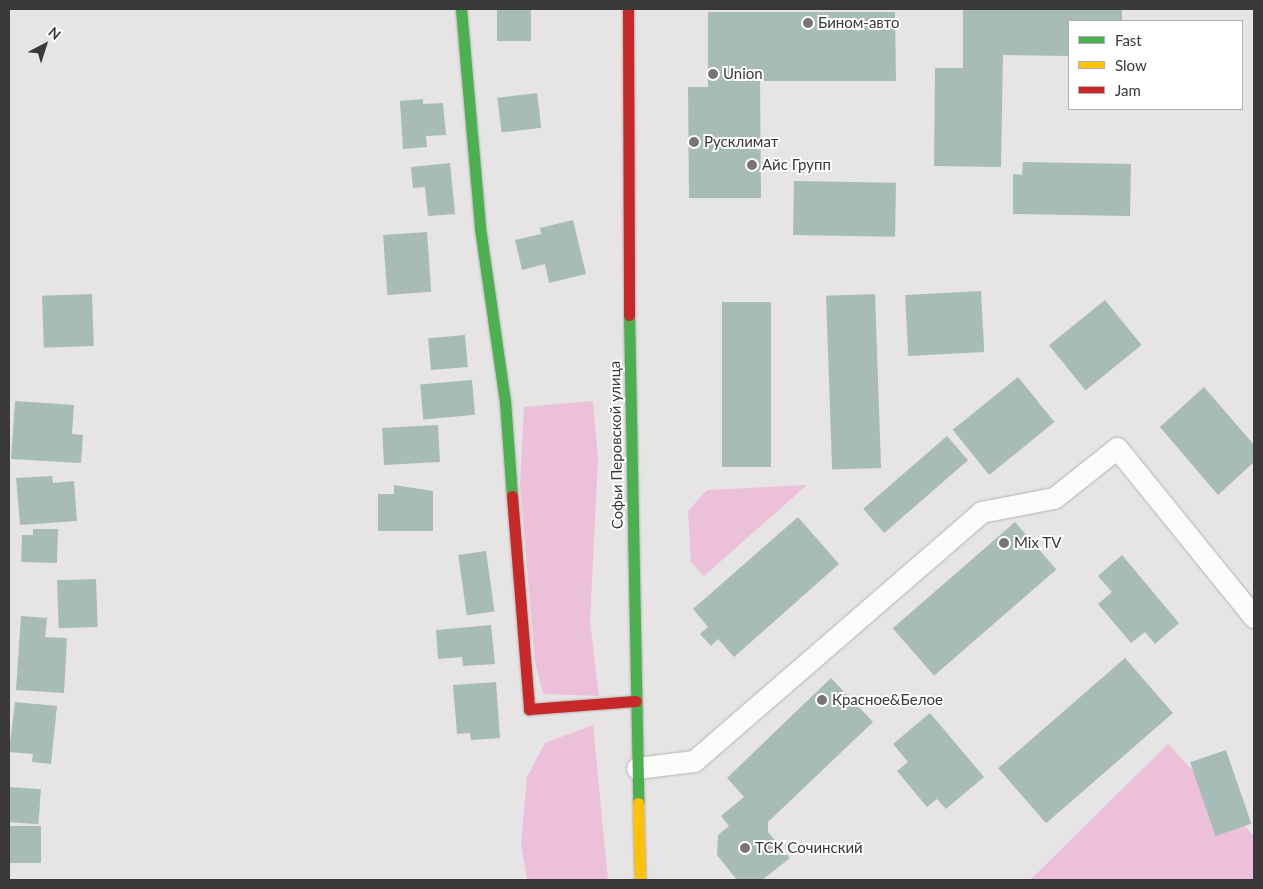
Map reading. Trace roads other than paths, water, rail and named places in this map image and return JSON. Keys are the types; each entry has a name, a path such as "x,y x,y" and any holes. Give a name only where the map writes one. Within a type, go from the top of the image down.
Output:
{"main road":[{"path":"461,9 480,228 505,401 529,709 636,701"},
{"name":"Софьи Перовской улица","path":"628,9 626,173 640,880"}],"street":[{"path":"637,768 694,761 982,512 1054,498 1117,448 1254,617"}],"place":[{"name":"Бином-авто","path":"808,23"},
{"name":"Union","path":"713,74"},
{"name":"Русклимат","path":"694,142"},
{"name":"Айс Групп","path":"752,165"},
{"name":"Mix TV","path":"1004,543"},
{"name":"Красное&Белое","path":"822,700"},
{"name":"ТСК Сочинский","path":"745,848"}]}
